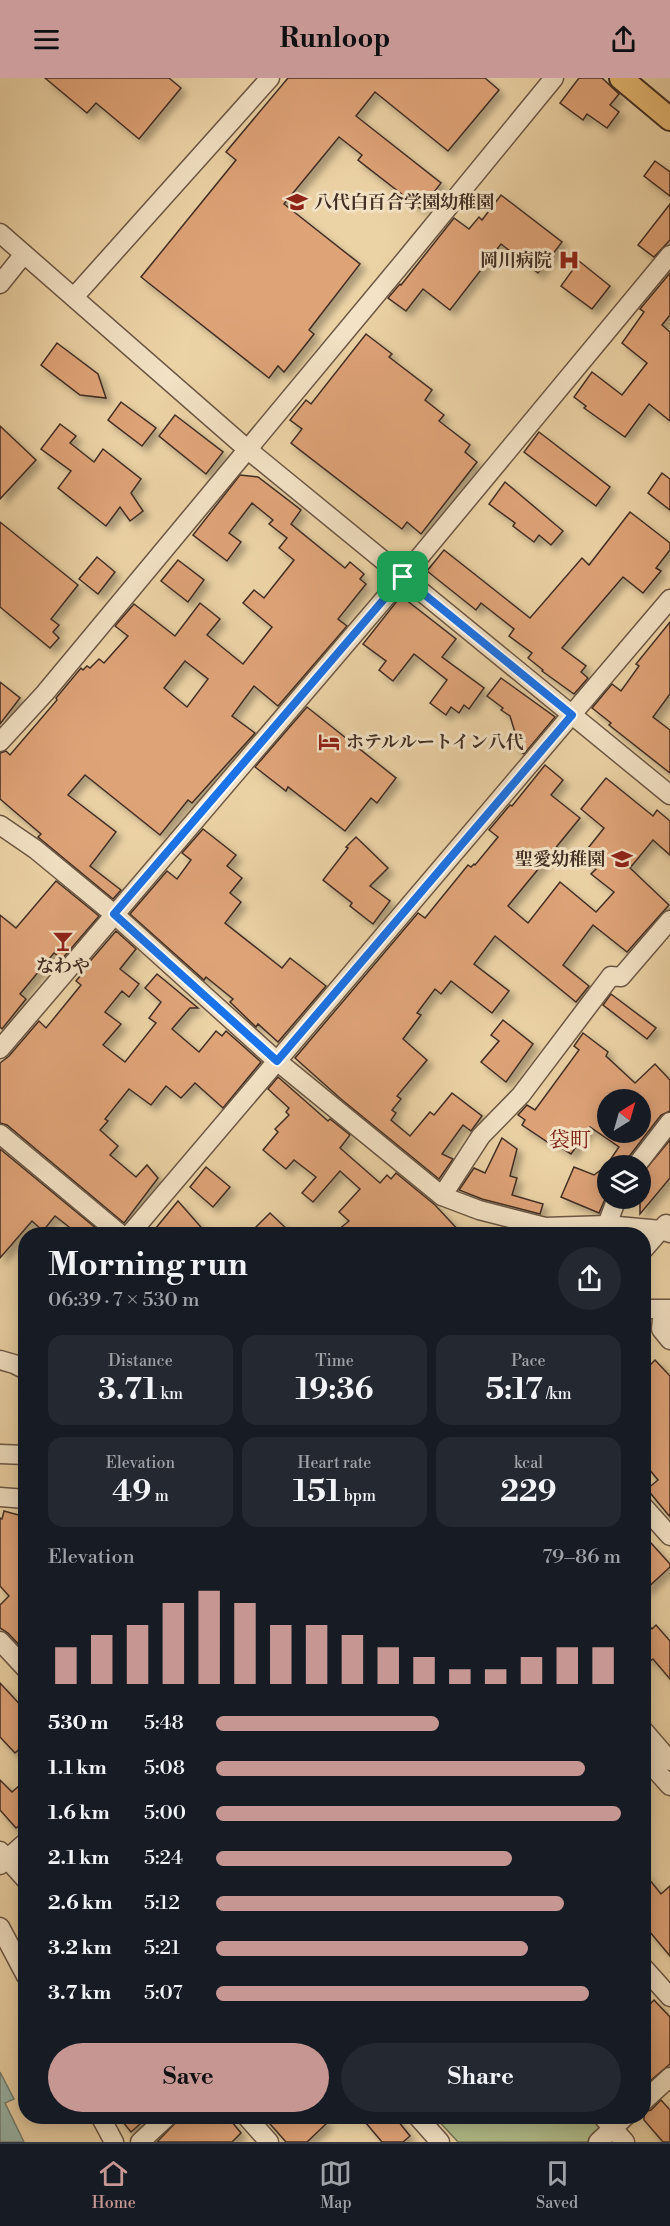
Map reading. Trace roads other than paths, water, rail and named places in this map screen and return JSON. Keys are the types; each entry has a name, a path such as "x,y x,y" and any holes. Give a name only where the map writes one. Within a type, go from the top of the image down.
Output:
{"main road":[{"path":"621,78 670,119"},
{"path":"643,78 670,100"}],"street":[{"path":"74,297 270,78"},
{"path":"0,742 45,693 554,78"},
{"path":"0,233 247,449 670,795"},
{"path":"0,284 24,254"},
{"path":"0,1049 403,577 670,255"},
{"path":"136,1227 670,599"},
{"path":"0,825 35,849 114,914 277,1061 442,1196 479,1210 545,1227 607,1225 667,1227"},
{"path":"442,1196 481,1136 521,1095 611,976 621,977 670,920"},
{"path":"644,1155 670,1122"},
{"path":"0,1134 112,1227"},
{"path":"607,1225 613,1209"},
{"path":"651,1242 667,1227"},
{"path":"651,1309 666,1310 660,1329 670,1340"},
{"path":"0,1360 18,1367"},
{"path":"0,1372 18,1372"},
{"path":"0,1454 18,1455"},
{"path":"0,1497 18,1498"},
{"path":"651,1515 670,1536"},
{"path":"0,1641 18,1660"},
{"path":"651,1739 670,1761"},
{"path":"651,1765 670,1786"},
{"path":"18,1848 2,1859 18,1873"},
{"path":"0,1927 18,1961"},
{"path":"651,1976 670,1997"},
{"path":"651,2095 670,2077"},
{"path":"104,2124 114,2142"},
{"path":"140,2142 159,2124"},
{"path":"253,2124 269,2142"},
{"path":"424,2124 440,2142"},
{"path":"598,2142 611,2124"},
{"path":"615,2124 625,2142"}],"place":[{"name":"八代白百合学園幼稚園","path":"297,202"},
{"name":"岡川病院","path":"569,260"},
{"name":"ホテルルートイン八代","path":"329,742"},
{"name":"聖愛幼稚園","path":"622,859"},
{"name":"なわや","path":"63,941"}],"district":[{"name":"袋町","path":"570,1140"}]}
